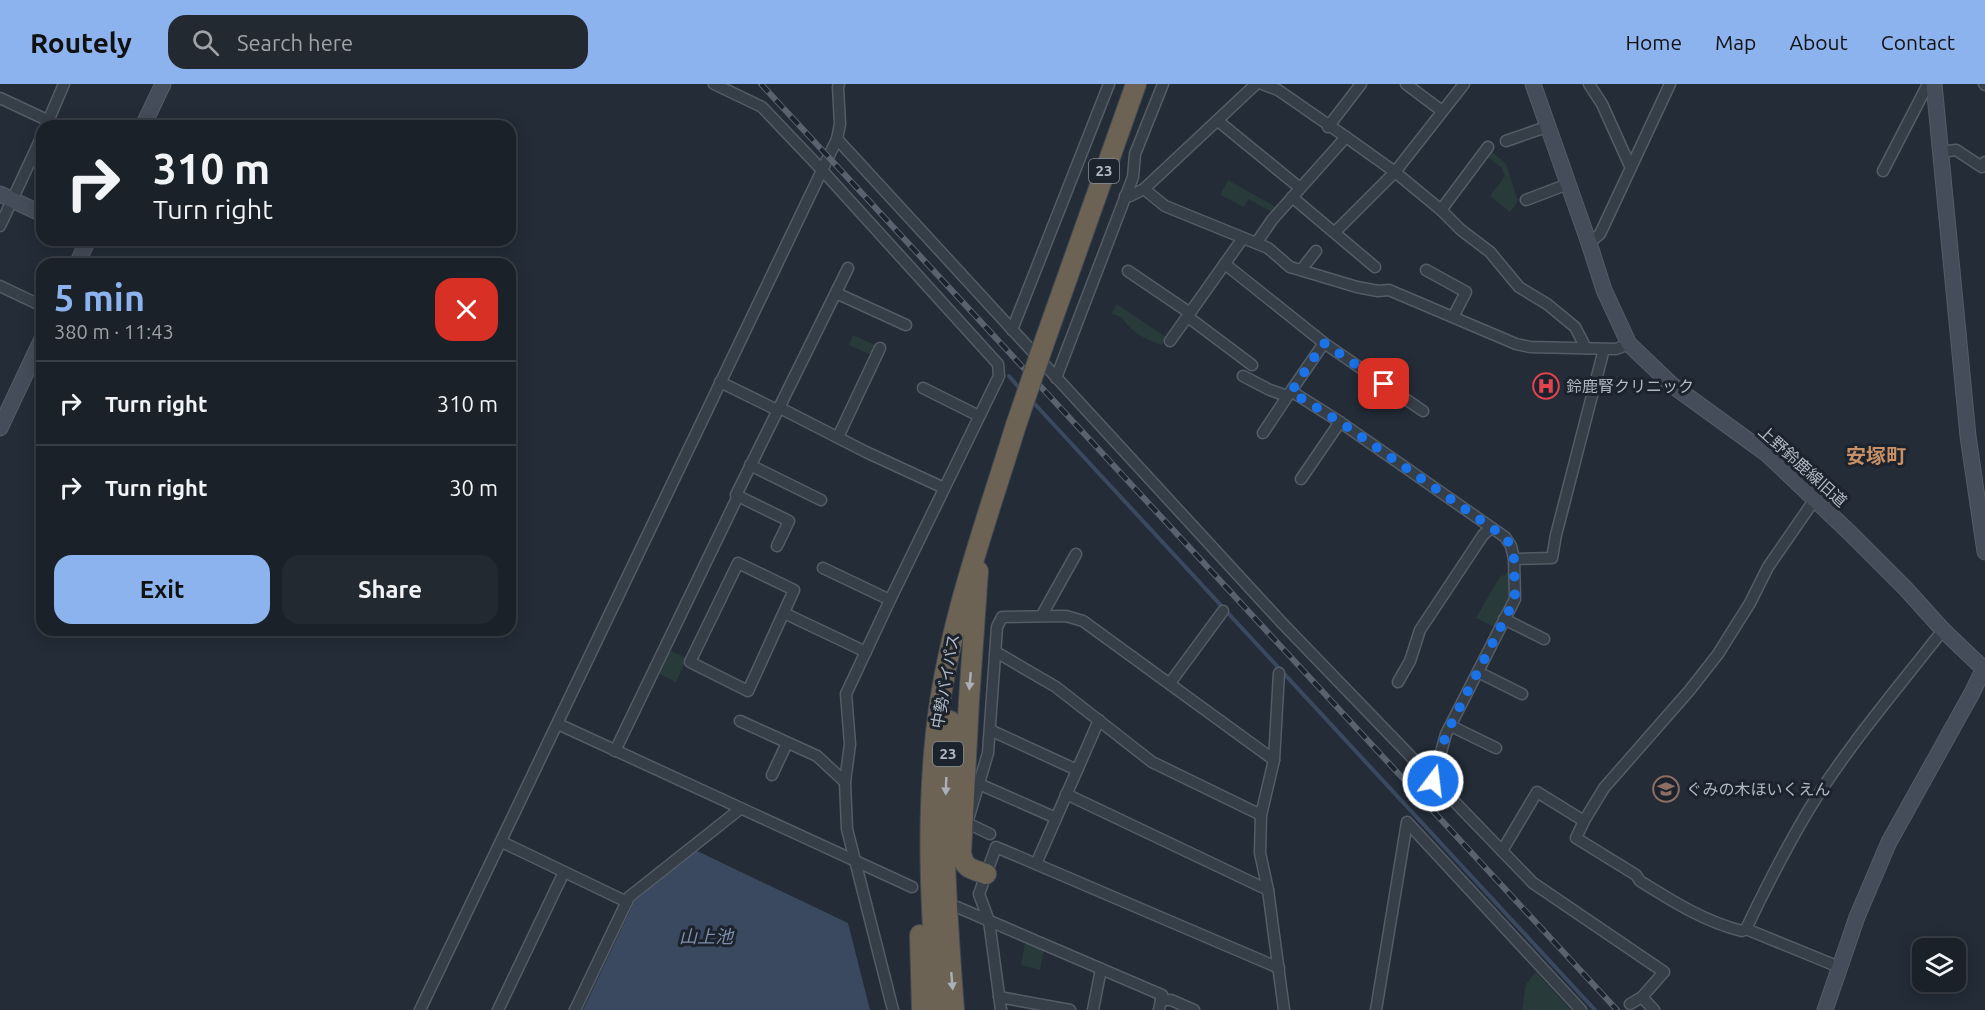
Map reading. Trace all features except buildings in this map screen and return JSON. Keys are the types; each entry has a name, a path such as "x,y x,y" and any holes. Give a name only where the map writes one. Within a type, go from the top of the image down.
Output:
{"highway":[{"name":"中勢バイパス","path":"939,1010 934,951 929,823 936,732 950,649 966,584 1016,425 1136,84"},
{"name":"中勢バイパス","path":"954,1010 945,832 949,731 959,650 993,501"},
{"path":"979,560 961,853 963,863 969,868 986,874"},
{"path":"921,1010 917,871 921,824 934,753"}],"street":[{"path":"48,120 64,84"},
{"path":"146,120 164,84"},
{"path":"714,84 762,107 998,364 999,376 846,694 850,744 845,782 847,829 893,1010"},
{"path":"420,1010 837,139 840,124 839,84"},
{"path":"1011,330 1109,84"},
{"path":"1056,378 1133,177 1135,154 1163,84"},
{"path":"1125,195 1130,196 1144,189 1256,84"},
{"path":"1262,84 1278,90 1395,172 1441,210 1461,230 1490,252 1519,287 1547,304 1575,327 1586,348"},
{"path":"1328,127 1361,84"},
{"path":"1406,84 1442,111"},
{"path":"1335,232 1395,172 1464,84"},
{"name":"上野鈴鹿線旧道","path":"1533,84 1604,290 1629,344 1672,385 1767,454 1906,589 1942,630 1985,668"},
{"path":"1589,84 1602,104 1630,166"},
{"path":"1589,243 1600,234 1670,84"},
{"path":"1883,171 1928,84"},
{"path":"1934,84 1968,436 1985,552"},
{"path":"0,98 41,120"},
{"path":"1218,121 1300,188"},
{"path":"1506,141 1548,126"},
{"path":"1257,242 1272,220 1346,137"},
{"path":"837,139 1283,624 1533,883 1664,972 1642,997 1630,1004"},
{"path":"0,226 6,197 36,146"},
{"path":"1441,210 1488,147"},
{"path":"1940,152 1956,150 1982,167 1985,162"},
{"path":"1526,200 1568,184"},
{"path":"1144,189 1165,206 1257,242 1268,248 1290,267 1357,287 1378,291 1389,290 1516,344 1616,350 1629,344"},
{"path":"6,197 36,211"},
{"path":"1292,197 1375,267"},
{"path":"1170,341 1243,238"},
{"path":"1301,270 1316,251"},
{"path":"1225,264 1324,343 1423,411"},
{"path":"615,751 738,496 736,495 750,465 848,268"},
{"path":"1426,270 1466,292 1453,317"},
{"path":"1128,271 1252,365"},
{"path":"0,286 36,303"},
{"path":"836,293 906,325"},
{"path":"1263,433 1324,343"},
{"path":"838,437 880,348"},
{"path":"1514,559 1552,558 1604,349"},
{"path":"0,428 36,352"},
{"path":"1243,376 1270,390 1289,394 1340,422 1505,537 1511,546 1514,559 1515,599 1446,734 1433,781"},
{"path":"720,382 944,488"},
{"path":"922,388 979,416"},
{"path":"1301,479 1340,422"},
{"path":"750,465 821,500"},
{"path":"738,496 789,521 777,546"},
{"path":"1815,499 1773,560 1744,614 1712,662 1604,788 1576,838 1636,875 1640,881 1702,917 1733,929 1742,931 1746,929 1787,948 1839,967"},
{"path":"1398,682 1410,661 1420,630 1483,535 1491,528"},
{"path":"1042,615 1076,554"},
{"path":"738,563 794,591 784,613 748,691 690,662 738,563"},
{"path":"823,568 890,600"},
{"path":"1170,683 1223,611"},
{"path":"784,613 866,652"},
{"path":"990,834 967,824 988,753 997,627 1002,617 1066,615 1083,621 1274,760"},
{"path":"1504,619 1544,639"},
{"path":"1746,929 1773,871 1841,761 1942,630"},
{"path":"996,652 1056,687 1152,762 1261,815"},
{"path":"1825,1010 1857,917 1889,842 1985,668"},
{"path":"1478,672 1522,694"},
{"path":"1279,673 1274,760 1261,815 1260,853 1268,890 1284,1010"},
{"path":"1036,864 1099,720"},
{"path":"740,721 817,756 845,782"},
{"path":"558,724 912,887"},
{"path":"1451,726 1496,748"},
{"path":"990,730 1077,770"},
{"path":"772,776 787,743"},
{"path":"979,784 1056,818"},
{"path":"1502,851 1537,792 1584,821"},
{"path":"1066,794 1268,890"},
{"path":"575,1010 630,897 740,809"},
{"path":"1376,1010 1407,822 1581,1010"},
{"path":"502,842 627,902"},
{"path":"1001,1010 989,921 979,894 996,847 1279,969"},
{"path":"498,1010 564,872"},
{"path":"957,907 1162,995 1160,1005"},
{"path":"1093,1010 1101,969"},
{"path":"999,997 1070,1010"},
{"path":"1642,997 1654,1010"},
{"path":"1160,1005 1171,1000 1194,1010"}],"shaded area":[{"path":"1492,152 1506,164 1518,201 1510,212 1490,196 1505,176 1502,168 1488,157"},
{"path":"1228,180 1276,207 1272,212 1248,199 1244,207 1220,195"},
{"path":"1117,304 1167,338 1162,345 1141,336 1120,317 1111,314"},
{"path":"853,335 875,345 871,355 849,345"},
{"path":"1508,570 1508,598 1494,627 1476,618 1501,575 1505,576"},
{"path":"667,649 687,658 676,682 656,672"},
{"path":"1025,942 1044,950 1040,970 1021,965"},
{"path":"1536,972 1571,1010 1522,1010 1526,984"}],"water":[{"name":"山上池","path":"695,850 848,923 870,1010 583,1010 635,900"}],"waterway":[{"path":"1009,376 1020,389"},
{"path":"1032,401 1595,1010"}],"railway":[{"path":"761,84 1617,1010"}],"place":[{"name":"鈴鹿腎クリニック","path":"1546,386"},
{"name":"ぐみの木ほいくえん","path":"1666,789"}],"district":[{"name":"安塚町","path":"1876,456"}],"route":[{"path":"1384,384 1324,343 1291,392 1340,422 1505,537 1511,546 1514,559 1515,599 1446,734 1433,781"}]}
